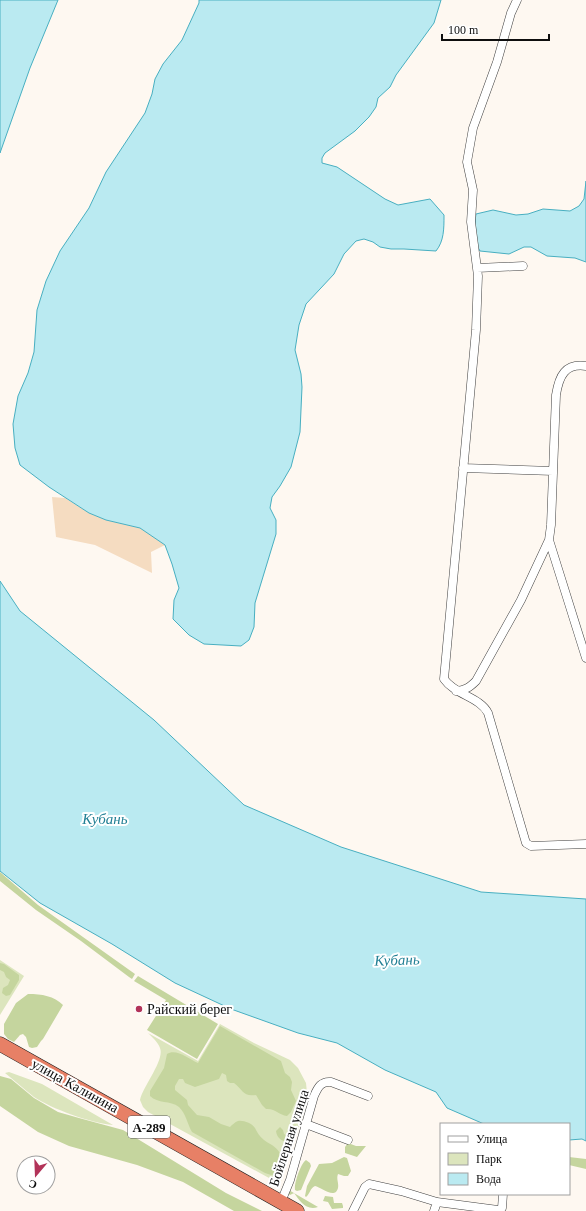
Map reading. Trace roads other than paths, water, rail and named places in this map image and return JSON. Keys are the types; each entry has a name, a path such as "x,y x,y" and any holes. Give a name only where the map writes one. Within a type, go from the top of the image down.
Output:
{"highway":[{"name":"улица Калинина","path":"0,1044 280,1206"},
{"name":"улица Калинина","path":"0,1054 280,1206 297,1211"}],"street":[{"path":"517,0 511,13 497,62 473,128 467,162 473,190 471,222 478,276 476,330 444,679 448,685 456,691 486,709 526,843 531,846 586,844"},
{"path":"477,268 524,266"},
{"path":"456,691 466,690 476,681 521,600 549,540 551,525 555,408 558,383 564,372 569,368 574,366 586,366"},
{"path":"463,468 553,472"},
{"path":"549,540 586,658"},
{"name":"Бойлерная улица","path":"280,1206 290,1180 314,1096 321,1084 331,1082 368,1096"},
{"path":"306,1124 348,1140"},
{"path":"353,1211 365,1187 369,1184 401,1191 437,1202 498,1210 502,1208 503,1195"},
{"path":"434,1211 437,1202"}],"water":[{"path":"0,0 58,0 30,68 0,153"},
{"path":"199,0 441,0 434,23 396,75 390,87 378,98 376,107 369,117 355,131 325,153 322,158 322,163 337,167 385,199 398,205 430,199 444,215 444,230 442,239 436,251 391,249 380,247 373,242 364,239 356,241 344,254 334,274 306,304 299,325 295,350 301,374 302,387 300,432 291,467 272,497 270,508 276,520 276,534 255,603 254,627 249,640 241,646 204,644 189,635 173,619 174,600 179,588 165,545 140,528 106,520 89,513 49,487 20,465 15,448 13,424 18,396 28,373 34,352 37,310 46,281 60,251 89,208 106,172 145,113 152,94 155,79 163,64 182,40"},
{"path":"586,181 586,262 575,258 547,256 531,247 524,247 509,254 480,251 476,242 475,233 476,214 493,210 516,215 528,214 543,209 570,211 579,206 584,199"},
{"name":"Кубань","path":"0,581 20,611 154,720 244,805 341,847 481,892 586,899 586,1141 582,1139 570,1140 570,1123 482,1123 447,1108 436,1092 385,1070 337,1043 298,1033 231,1009 175,983 112,944 40,903 0,871"}],"place":[{"name":"Райский берег","path":"139,1009"}]}
